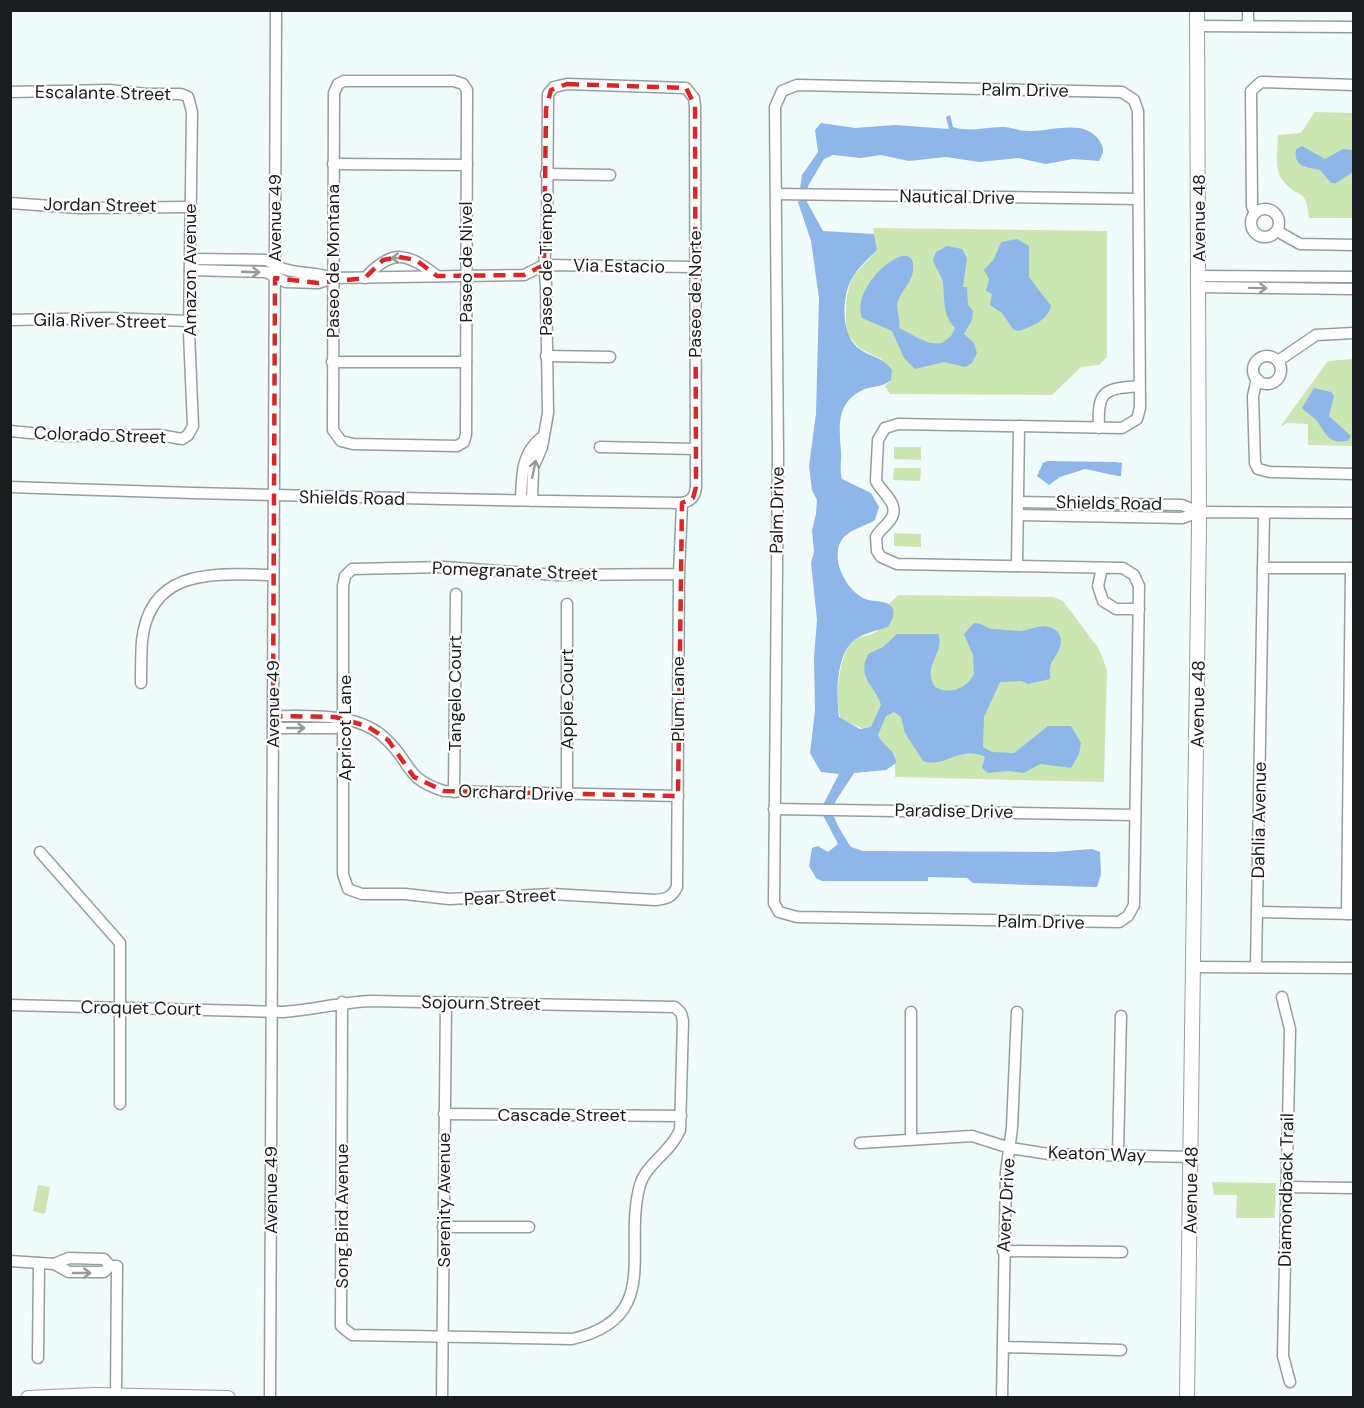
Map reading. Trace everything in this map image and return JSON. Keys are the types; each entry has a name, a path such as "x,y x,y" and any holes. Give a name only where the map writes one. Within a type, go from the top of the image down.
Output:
{"main road":[{"name":"Avenue 48","path":"1187,1398 1195,967 1199,512 1197,10"},
{"path":"28,1398 116,1396 228,1398"}],"street":[{"name":"Avenue 49","path":"270,1398 276,10"},
{"path":"1248,10 1248,26"},
{"path":"1197,26 1353,27"},
{"name":"Paseo de Nivel","path":"338,84 351,81 454,81 463,84 468,98 466,434 464,442"},
{"path":"1255,213 1252,206 1251,91 1261,82 1353,84"},
{"name":"Paseo de Montana","path":"338,84 334,93 333,164 332,419 336,438 353,444 457,446 464,442"},
{"name":"Paseo de Tiempo","path":"526,500 533,468 542,447 541,438 548,413 544,265 547,231 546,100 551,90 567,84 673,86 691,90"},
{"name":"Palm Drive","path":"797,85 1122,92 1134,100 1137,111 1139,414 1132,423 1122,428 898,424 885,428 878,441 876,481 888,496 893,508 891,518 876,537 877,551 887,561 897,564 1123,568 1134,575 1139,586 1139,609 1132,911 1119,922 790,916 779,912 773,899 778,457 776,194 775,107 782,91 797,85"},
{"name":"Escalante Street","path":"10,92 98,90 181,94 188,97 191,104"},
{"name":"Paseo de Norte","path":"691,90 695,106 695,493 693,498"},
{"name":"Amazon Avenue","path":"188,435 193,426 190,414 189,321 191,104"},
{"path":"333,164 467,165"},
{"path":"546,174 610,175"},
{"name":"Nautical Drive","path":"776,194 1138,199"},
{"name":"Jordan Street","path":"10,203 78,208 190,207"},
{"path":"1263,209 1276,213 1280,222 1277,231 1270,237 1257,234 1251,222 1255,213 1263,209"},
{"path":"1277,231 1300,244 1353,245"},
{"path":"365,278 382,260 399,257 416,261 437,276"},
{"name":"Via Estacio","path":"190,264 275,272 286,282 318,283 333,278 524,275 544,265 695,267"},
{"path":"1199,281 1353,277"},
{"path":"1199,281 1353,289"},
{"name":"Gila River Street","path":"10,320 99,318 189,321"},
{"path":"1278,361 1316,335 1353,333"},
{"path":"546,356 610,357"},
{"path":"1257,379 1265,384 1278,379 1281,370 1278,361 1271,356 1258,359 1254,366 1257,379 1253,396 1253,419 1255,463 1258,469 1270,472 1353,474"},
{"path":"332,362 466,362"},
{"path":"1099,428 1100,401 1105,393 1115,388 1139,386"},
{"path":"1017,566 1019,426"},
{"name":"Colorado Street","path":"10,431 62,436 159,435 182,439 188,435"},
{"path":"600,447 695,449"},
{"name":"Shields Road","path":"10,487 274,496 682,503 693,498"},
{"name":"Shields Road","path":"1018,502 1182,504 1199,512"},
{"name":"Plum Lane","path":"673,895 677,887 679,574 682,503"},
{"name":"Shields Road","path":"1018,516 1182,518 1199,512 1353,513"},
{"name":"Dahlia Avenue","path":"1256,968 1264,513"},
{"name":"Pomegranate Street","path":"352,569 444,567 557,575 679,574"},
{"path":"1102,568 1098,586 1103,601 1116,609 1139,609"},
{"path":"1257,912 1350,914 1352,568 1263,568"},
{"name":"Apricot Lane","path":"348,889 343,874 345,721 343,586 345,576 352,569"},
{"path":"141,683 142,639 150,610 166,590 183,580 207,573 273,575"},
{"name":"Tangelo Court","path":"454,792 456,594"},
{"name":"Apple Court","path":"567,604 567,795"},
{"name":"Orchard Drive","path":"273,716 334,717 357,722 375,730 388,740 414,777 435,788 454,792 678,796"},
{"path":"273,728 335,728 345,721"},
{"name":"Paradise Drive","path":"774,809 1135,815"},
{"path":"40,852 120,944 120,1104"},
{"name":"Pear Street","path":"348,889 362,894 405,894 449,899 561,894 655,900 666,899 673,895"},
{"path":"1195,967 1353,968"},
{"name":"Diamondback Trail","path":"1282,997 1290,1029 1284,1356 1290,1382"},
{"name":"Sojourn Street","path":"272,1012 311,1010 342,1002 675,1007 681,1012 683,1021 681,1116"},
{"name":"Song Bird Avenue","path":"342,1002 342,1326 352,1335 572,1339 603,1329 615,1320 630,1299 635,1282 637,1197 641,1181 648,1170 674,1144 680,1130 681,1116"},
{"name":"Serenity Avenue","path":"442,1398 446,1003"},
{"name":"Croquet Court","path":"10,1005 272,1012"},
{"path":"911,1012 911,1138"},
{"name":"Avery Drive","path":"1002,1398 1006,1172 1010,1148 1017,1012"},
{"path":"1118,1155 1121,1016"},
{"name":"Cascade Street","path":"444,1114 681,1116"},
{"name":"Keaton Way","path":"861,1143 911,1138 972,1136 1010,1148 1049,1154 1191,1157"},
{"path":"1286,1187 1353,1188"},
{"path":"443,1227 529,1227"},
{"path":"1003,1251 1122,1252"},
{"path":"10,1261 54,1264 69,1272 104,1272 114,1266 116,1396"},
{"path":"39,1263 39,1359"},
{"path":"1003,1347 1121,1350"}],"highlighted area":[{"path":"567,84 686,88 695,106 696,487 693,498 682,503 678,796 444,791 414,777 388,740 367,726 335,717 273,716 275,278 318,283 365,278 383,260 399,257 416,260 437,276 524,275 544,265 546,109 551,90"}],"green space":[{"path":"1315,112 1353,113 1353,218 1309,218 1304,197 1289,187 1278,172 1278,135 1301,133"},
{"path":"873,228 1107,231 1107,357 1099,365 1081,367 1052,395 890,394 885,386 891,380 881,359 859,348 849,336 846,328 846,301 851,279 877,250"},
{"path":"1353,359 1353,446 1308,445 1308,424 1287,423 1280,427 1328,361"},
{"path":"894,447 921,447 921,460 894,459"},
{"path":"894,468 921,468 920,481 893,480"},
{"path":"894,533 921,534 921,547 894,546"},
{"path":"898,595 1053,597 1063,601 1099,649 1107,670 1104,782 895,777 895,755 867,730 842,720 839,713 838,693 841,669 847,649 854,640 879,630 893,609 889,604"},
{"path":"1212,1182 1276,1183 1275,1218 1236,1218 1237,1195 1214,1195"},
{"path":"38,1185 50,1187 45,1214 33,1211"}],"water":[{"path":"950,115 953,127 960,129 1005,127 1022,131 1037,131 1085,129 1099,140 1103,153 1099,161 1073,159 1046,164 1018,158 979,162 946,157 909,161 881,155 861,158 833,155 824,159 808,186 807,202 823,231 874,234 877,250 852,278 846,294 844,314 848,333 858,348 885,362 892,370 891,380 856,394 844,407 841,415 842,479 871,493 879,507 875,520 843,538 839,546 839,565 847,583 853,590 868,600 889,604 893,609 893,614 888,627 860,637 847,649 838,678 839,717 860,729 871,727 881,705 868,682 864,670 865,663 868,654 883,647 897,634 938,634 940,641 932,666 931,680 935,687 952,690 962,687 974,674 973,655 964,634 974,623 992,629 1021,631 1044,626 1058,632 1061,641 1050,666 1050,679 1028,684 1021,681 1000,682 984,717 983,747 992,752 1014,753 1048,726 1071,726 1081,743 1079,754 1071,768 1040,764 1024,773 1008,771 988,773 982,768 985,757 976,754 968,753 931,763 923,761 905,733 901,717 894,712 886,716 878,735 893,754 896,763 886,770 854,773 835,802 834,815 851,847 863,851 1054,852 1092,849 1100,852 1101,874 1097,887 973,883 967,878 928,877 928,881 822,881 816,878 809,866 812,848 818,846 828,852 838,844 823,815 823,805 839,774 821,772 810,753 815,711 814,657 817,620 811,563 814,552 812,530 817,500 812,490 809,466 816,414 819,298 811,241 798,202 802,175 818,152 815,130 821,123 855,128 895,125 949,129 946,117"},
{"path":"1302,146 1325,159 1343,149 1353,150 1353,172 1336,183 1331,183 1320,170 1305,167 1299,163 1296,149"},
{"path":"1017,239 1029,246 1029,277 1051,306 1042,319 1018,331 1013,329 1002,313 990,305 992,294 986,291 989,279 984,270 994,259 1001,242"},
{"path":"947,246 962,249 967,258 963,287 967,287 968,305 973,311 972,320 964,334 974,343 977,353 972,363 965,367 944,362 915,369 904,358 892,331 862,318 861,304 865,290 884,266 896,258 905,256 912,260 913,271 898,301 899,328 930,343 942,343 951,336 955,328 946,312 942,280 933,260 936,252"},
{"path":"1314,388 1331,392 1334,396 1329,416 1351,436 1348,441 1332,440 1315,419 1302,408"},
{"path":"1047,461 1122,463 1121,476 1085,469 1060,477 1049,485 1037,476 1043,463"}]}
